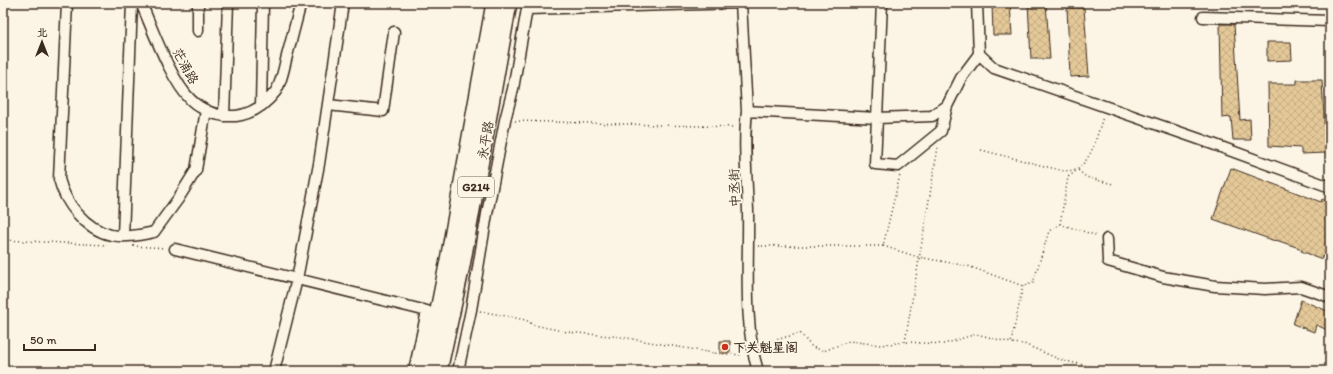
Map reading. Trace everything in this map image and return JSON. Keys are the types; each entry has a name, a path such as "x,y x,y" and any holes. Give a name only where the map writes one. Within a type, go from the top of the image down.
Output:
{"highway":[{"name":"永平路","path":"426,371 448,260 494,3"},
{"name":"永平路","path":"439,371 462,266 509,3"}],"street":[{"path":"67,3 59,169 60,184 66,199 81,217 101,231 110,234 135,236 154,232 178,199 196,170 206,110"},
{"path":"123,236 132,3"},
{"name":"茫涌路","path":"141,3 168,64 190,100 206,110 224,116 242,115 261,106 276,91 280,83 301,3"},
{"path":"198,3 198,31"},
{"path":"224,116 228,3"},
{"path":"261,106 263,3"},
{"path":"274,371 297,279 320,164 343,3"},
{"path":"458,371 471,310 505,120 514,89 527,6 741,3"},
{"name":"中丞街","path":"741,3 747,111 745,128 749,310 752,351 758,371"},
{"path":"882,3 875,164 898,166 941,131 947,106 961,78 979,54 977,3"},
{"path":"1203,17 1330,21"},
{"path":"328,105 384,111 394,32"},
{"path":"979,54 994,68 1199,139 1330,187"},
{"path":"747,111 877,118 932,116 947,106"},
{"path":"1107,239 1108,260 1164,277 1215,286 1266,289 1301,287 1330,297"},
{"path":"175,249 427,311 414,371"}],"path":[{"path":"748,246 883,246 918,257 968,266 1023,286 1033,283 1049,231 1060,224 1068,177 1078,170 1091,155 1106,107"},
{"path":"505,120 745,128"},
{"path":"905,342 918,257 941,131"},
{"path":"981,150 1064,171 1078,170 1086,178 1113,184"},
{"path":"883,246 903,162"},
{"path":"1060,224 1107,239"},
{"path":"3,240 112,245"},
{"path":"128,246 175,249"},
{"path":"1011,343 1023,286"},
{"path":"471,310 526,320 534,324 567,332 620,337 713,353 752,351 800,333 812,347 824,350 849,341 881,345 905,342 944,344 976,334 1011,343 1024,344 1061,360 1111,371"}],"building":[{"path":"992,3 1010,3 1012,35 993,35"},
{"path":"1028,3 1046,3 1050,59 1031,59"},
{"path":"1067,8 1084,8 1089,76 1070,77"},
{"path":"1220,24 1234,24 1240,120 1250,119 1251,140 1233,140 1231,117 1222,118"},
{"path":"1267,42 1291,42 1292,60 1267,61"},
{"path":"1297,80 1322,80 1326,153 1301,154 1301,148 1269,146 1268,84 1297,84"},
{"path":"1231,168 1321,202 1322,199 1330,203 1330,259 1322,256 1322,259 1301,251 1302,249 1213,219"},
{"path":"1301,300 1330,312 1330,331 1316,325 1314,332 1293,324"},
{"name":"下关魁星阁","path":"720,341 730,341 730,353 720,353"}],"place":[{"name":"下关魁星阁","path":"725,347"}]}
